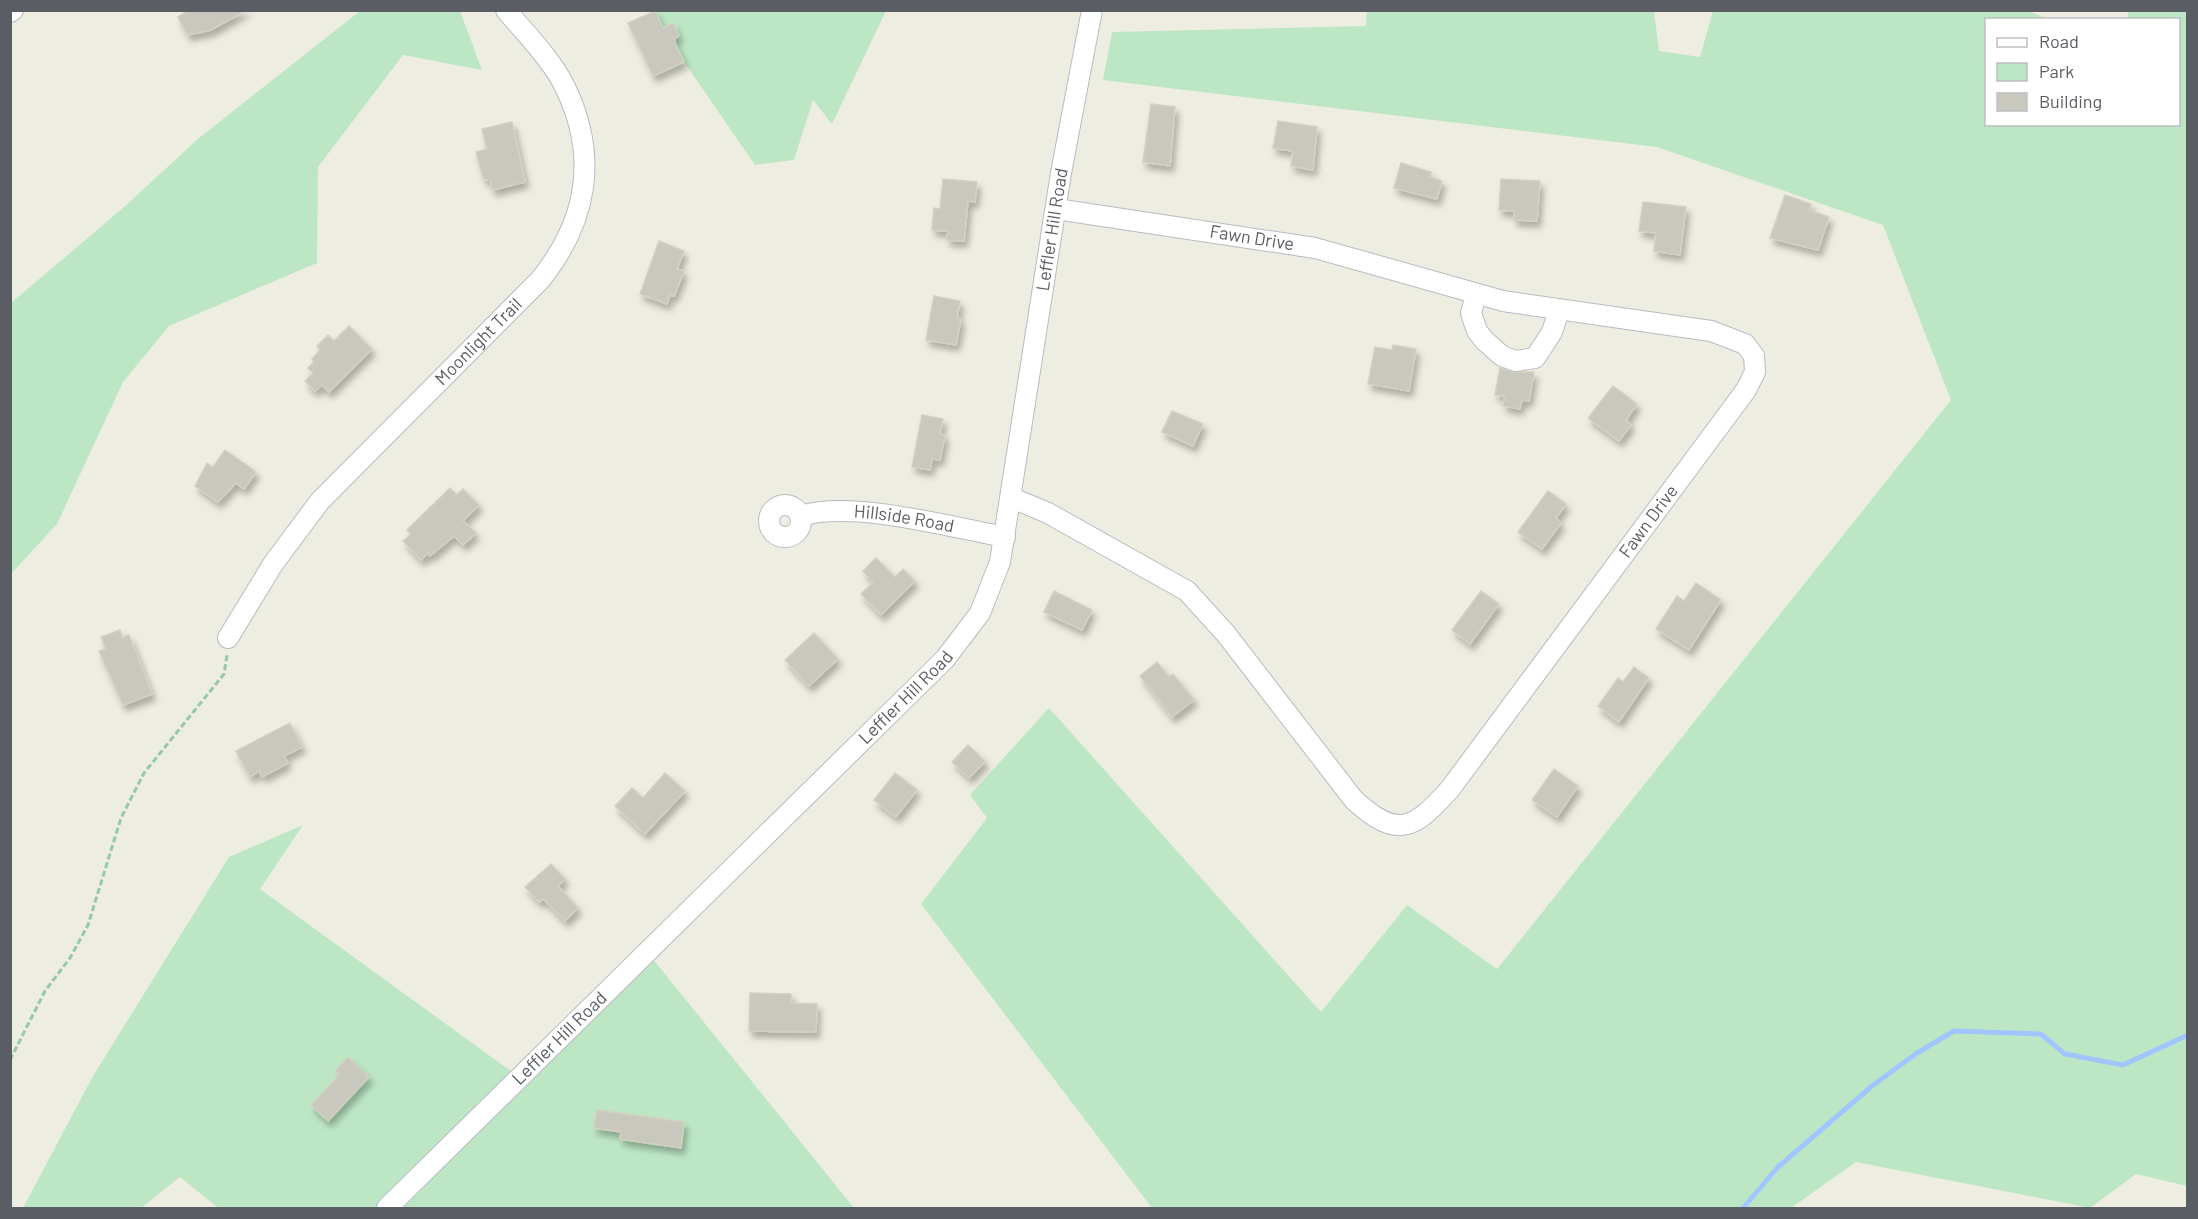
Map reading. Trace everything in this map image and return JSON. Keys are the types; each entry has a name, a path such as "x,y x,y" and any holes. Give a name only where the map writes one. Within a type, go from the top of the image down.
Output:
{"street":[{"name":"Moonlight Trail","path":"228,638 273,564 320,501 540,280 559,256 572,233 584,178 583,147 577,118 565,86 506,10"},
{"name":"Leffler Hill Road","path":"387,1209 945,659 965,636 988,596 1000,562 1012,498 1056,208 1092,10"},
{"name":"Fawn Drive","path":"1012,498 1048,513 1187,591 1226,634 1354,800 1369,813 1386,823 1401,827 1417,821 1450,789 1739,399 1755,372 1754,356 1745,344 1711,331 1559,311 1476,294 1315,248 1056,208"},
{"path":"1476,294 1471,313 1477,332 1502,356 1516,361 1535,358 1552,332 1559,311"},
{"name":"Hillside Road","path":"801,516 819,510 853,510 1005,537"}],"path":[{"path":"10,1060 45,991 70,958 88,925 121,818 144,773 224,674 228,638"}],"green space":[{"path":"2025,10 2045,18 1985,18 1985,126 2180,126 2180,18 2127,18 2129,11 2187,11 2187,1186 2136,1174 2090,1208 1856,1162 1791,1208 1152,1208 921,904 987,818 970,795 1049,708 1321,1012 1407,905 1497,969 1951,400 1883,225 1657,147 1103,80 1112,32 1366,26 1367,11 1654,11 1659,51 1700,57 1713,11"},
{"path":"360,11 460,11 482,70 403,55 318,167 317,263 169,326 123,382 57,524 11,574 11,303 123,208 199,138"},
{"path":"649,11 886,11 832,124 813,100 794,160 755,165"},
{"path":"303,825 260,889 519,1077 648,953 854,1208 218,1208 180,1177 141,1208 23,1208 93,1076 229,857"}],"building":[{"path":"189,10 246,10 211,30 188,35 178,17"},
{"path":"655,11 663,28 673,23 679,36 675,38 675,43 684,62 653,76 628,23"},
{"path":"1151,104 1175,107 1170,166 1143,162"},
{"path":"1278,121 1317,127 1313,170 1291,166 1293,151 1273,148"},
{"path":"512,122 525,182 492,190 490,179 484,180 476,152 487,149 482,129"},
{"path":"1401,163 1431,172 1429,177 1442,181 1437,199 1394,188"},
{"path":"943,179 977,182 975,202 968,201 964,241 947,240 948,231 932,230 934,208 940,209"},
{"path":"1501,179 1540,181 1537,221 1514,220 1514,211 1499,210"},
{"path":"1785,195 1811,204 1809,210 1829,217 1818,250 1770,238"},
{"path":"1643,202 1686,207 1680,255 1654,251 1656,233 1639,231"},
{"path":"659,241 684,251 677,269 684,271 674,296 670,295 667,304 640,294"},
{"path":"934,296 960,301 957,318 961,319 956,345 926,340"},
{"path":"349,326 372,349 329,392 322,385 315,391 305,381 313,373 308,368 320,350 317,346 328,335 334,341"},
{"path":"1393,345 1416,349 1409,391 1368,384 1375,347 1392,350"},
{"path":"1500,368 1513,372 1534,372 1529,401 1522,400 1520,409 1503,406 1505,396 1495,395"},
{"path":"1613,386 1637,404 1626,420 1631,425 1619,441 1588,418"},
{"path":"1172,411 1203,424 1193,446 1162,432"},
{"path":"922,415 943,419 940,434 945,435 940,460 932,459 930,470 912,467"},
{"path":"225,450 256,472 244,489 236,483 218,502 195,486 207,463 213,467"},
{"path":"450,488 457,495 463,489 479,505 463,521 476,533 463,545 454,536 430,556 428,553 421,560 403,541 411,534 407,530"},
{"path":"1548,491 1566,504 1556,518 1561,523 1542,549 1518,532"},
{"path":"876,558 895,577 903,569 915,581 881,615 861,594 873,582 863,571"},
{"path":"1696,583 1721,600 1689,650 1656,629 1677,596 1684,601"},
{"path":"1054,591 1092,610 1082,630 1044,612"},
{"path":"1481,591 1499,604 1470,644 1452,630"},
{"path":"120,630 122,638 129,635 152,694 123,705 99,651 106,649 101,637"},
{"path":"814,633 838,659 809,686 785,660"},
{"path":"1157,662 1169,677 1173,674 1194,700 1172,717 1140,676"},
{"path":"1634,667 1649,678 1619,722 1598,706 1618,678 1623,682"},
{"path":"290,723 302,747 284,756 288,763 262,777 259,771 250,777 236,751"},
{"path":"968,745 985,761 969,778 952,762"},
{"path":"1554,769 1578,786 1557,817 1532,800"},
{"path":"665,773 685,791 645,834 615,806 632,788 643,798"},
{"path":"895,773 917,790 896,817 874,800"},
{"path":"551,864 565,879 558,886 578,908 565,921 543,899 539,902 525,887"},
{"path":"750,993 791,994 791,1003 817,1004 816,1032 749,1031"},
{"path":"348,1057 369,1077 328,1121 311,1105 339,1075 335,1071"},
{"path":"597,1110 684,1122 681,1148 620,1139 621,1132 594,1128"}],"waterway":[{"path":"1743,1208 1778,1167 1872,1086 1917,1053 1954,1031 2041,1034 2065,1054 2123,1065 2188,1035"}]}
